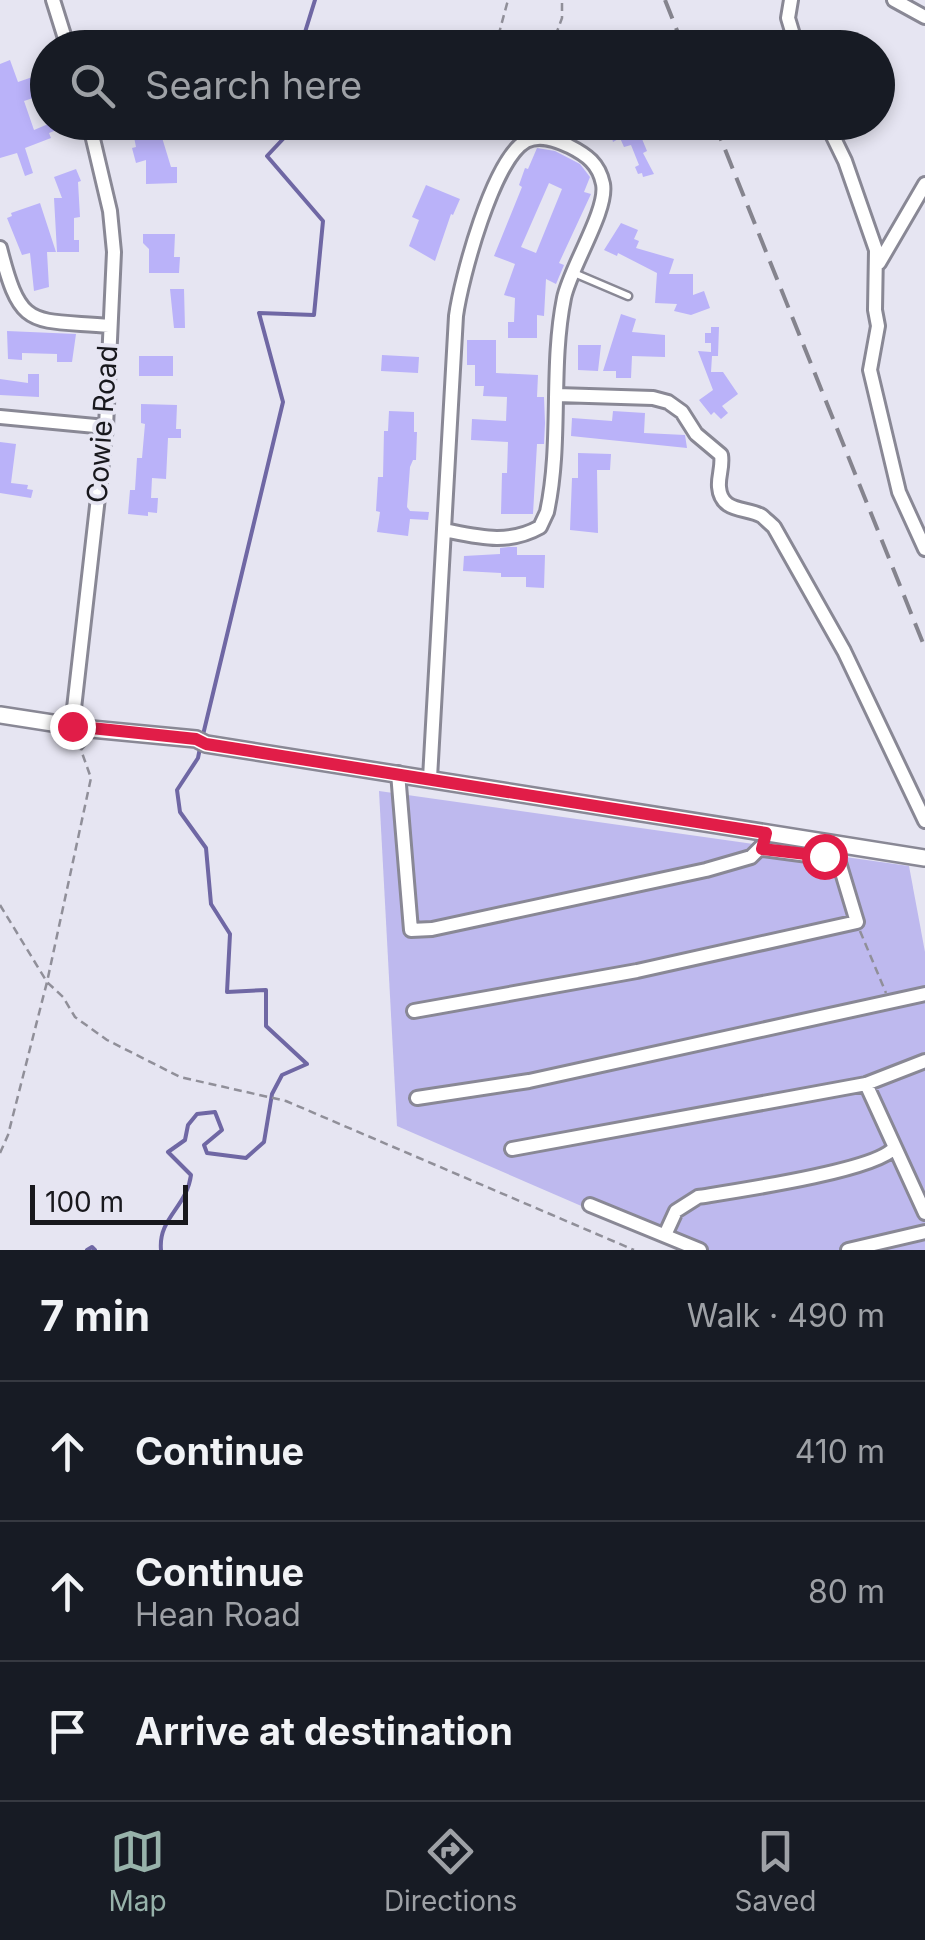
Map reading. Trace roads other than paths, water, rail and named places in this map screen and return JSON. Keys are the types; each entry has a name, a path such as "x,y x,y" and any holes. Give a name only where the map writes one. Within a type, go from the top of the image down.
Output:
{"street":[{"path":"53,0 62,30"},
{"path":"791,0 788,18 791,30"},
{"path":"894,0 925,17"},
{"name":"Cowie Road","path":"72,726 106,427 114,252 110,211 93,140"},
{"path":"430,778 460,288 493,192 510,156 529,140"},
{"path":"444,530 510,539 540,526 551,494 563,302 604,192 597,166 584,154 551,140"},
{"path":"834,140 859,197 876,250 878,326 870,370 899,492 925,549"},
{"path":"877,265 925,184"},
{"path":"0,248 11,291 27,314 44,321 109,326"},
{"path":"558,394 668,402 721,455 718,485 724,499 734,510 763,516 774,527 844,651 925,821"},
{"path":"0,417 106,427"},
{"path":"0,715 201,741 430,778 764,841 838,859 856,922 637,971 414,1011"},
{"path":"398,773 411,930 432,930 679,876 751,857 764,841"},
{"path":"764,841 925,858"},
{"path":"418,1098 529,1081 924,999"},
{"path":"512,1149 866,1084 925,1062"},
{"path":"866,1084 925,1213"},
{"path":"665,1235 676,1211 698,1198 854,1167 887,1156 894,1148"},
{"path":"590,1204 700,1250"},
{"path":"848,1250 925,1232"}],"lane":[{"path":"573,272 628,296"}],"waterway":[{"path":"306,30 315,0"},
{"path":"202,739 283,402 259,313 314,315 323,221 267,156 282,140"},
{"path":"161,1250 164,1229 184,1196 191,1175 168,1152 185,1140 188,1125 197,1114 215,1112 222,1130 204,1145 207,1153 246,1158 264,1142 272,1094 282,1075 307,1064 266,1026 266,990 227,992 230,934 211,904 206,848 180,812 177,790 198,758 200,748"},
{"path":"87,1250 95,1250"}],"railway":[{"path":"665,0 677,30"},
{"path":"721,140 925,648"}]}
